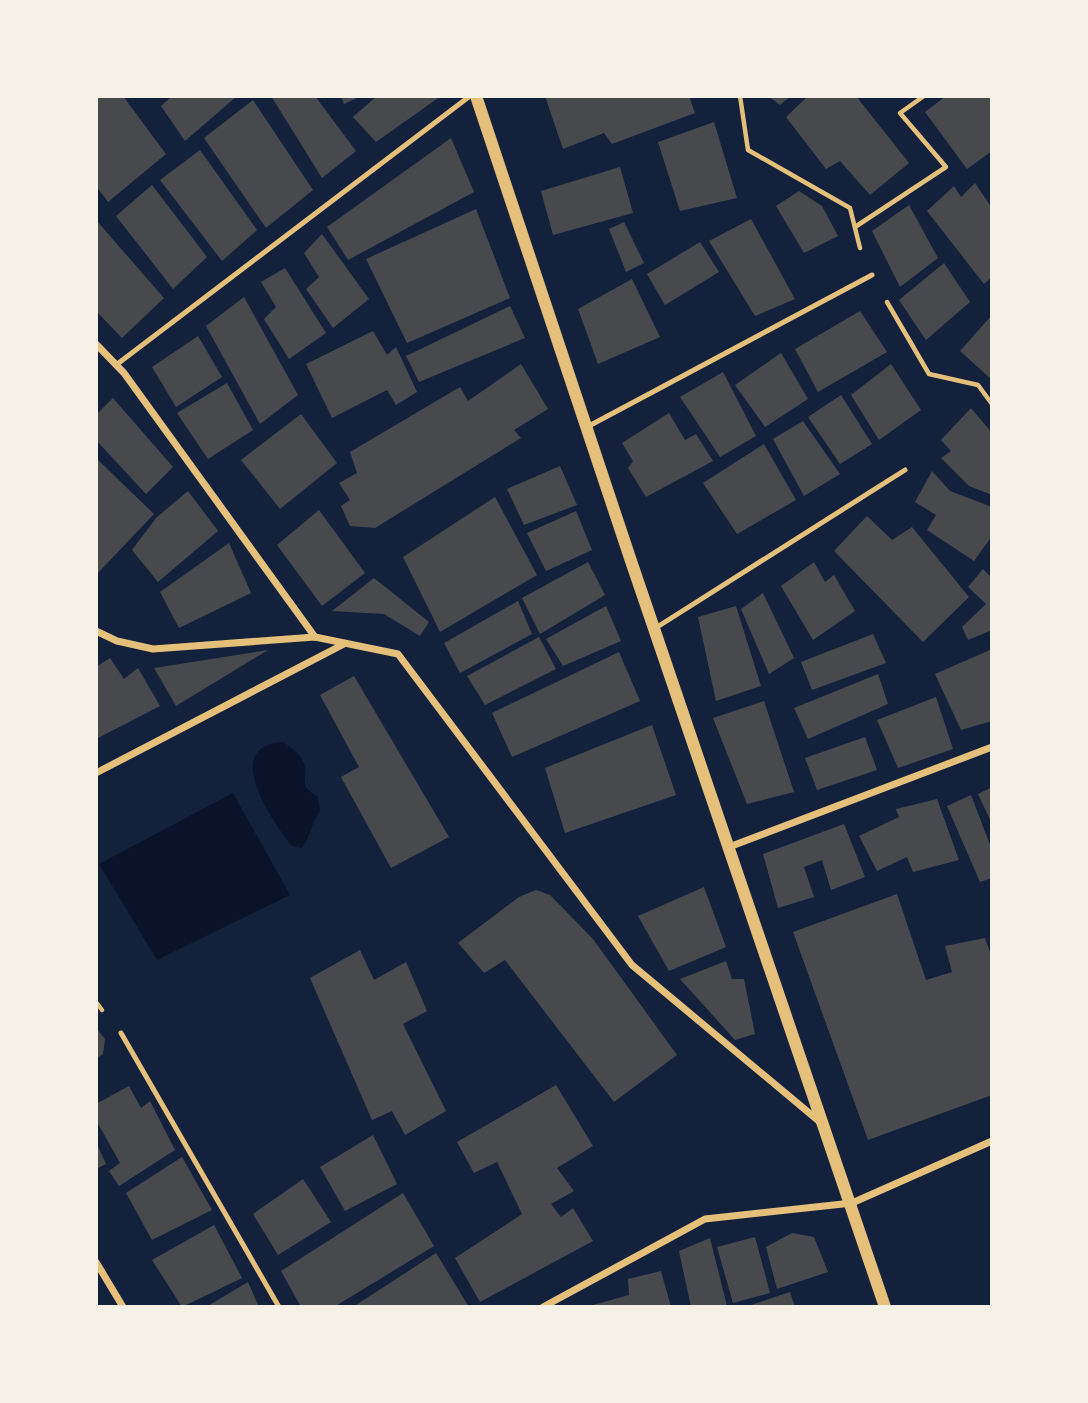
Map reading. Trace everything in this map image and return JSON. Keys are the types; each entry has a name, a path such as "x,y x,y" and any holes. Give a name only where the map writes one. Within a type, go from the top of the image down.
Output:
{"street":[{"path":"476,96 885,1307"},
{"path":"96,344 116,365 315,637"},
{"path":"96,631 117,641 153,649 315,637 398,654 632,965 825,1126"},
{"path":"96,773 345,644"},
{"path":"729,847 992,747"},
{"path":"543,1307 705,1219 852,1203 992,1141"},
{"path":"96,1262 123,1307"}],"lane":[{"path":"116,365 470,96"},
{"path":"586,426 872,275"},
{"path":"654,629 905,470"},
{"path":"121,1033 279,1307"}],"path":[{"path":"855,228 946,167 900,113 924,96"}],"water":[{"path":"283,742 302,760 305,785 318,797 320,811 302,848 292,846 273,820 256,786 253,770 255,756 264,746"},
{"path":"233,793 290,895 157,960 99,864"}],"building":[{"path":"96,96 123,96 166,154 108,202 96,186"},
{"path":"172,96 237,96 185,141 161,106"},
{"path":"271,96 315,96 356,151 322,178"},
{"path":"341,96 361,96 344,104"},
{"path":"377,96 441,96 376,142 353,117"},
{"path":"545,96 689,96 695,113 612,144 604,133 563,149"},
{"path":"768,96 791,96 780,105"},
{"path":"808,96 856,96 909,163 870,195 840,161 826,169 786,117"},
{"path":"946,96 992,96 992,151 967,169 925,112"},
{"path":"253,100 313,190 266,228 204,138"},
{"path":"714,122 737,198 680,211 658,142"},
{"path":"451,138 474,192 348,260 327,227"},
{"path":"200,150 257,230 222,261 160,180"},
{"path":"620,167 633,213 553,235 541,191"},
{"path":"975,183 992,208 992,277 984,284 927,211 954,186 961,197"},
{"path":"152,185 207,257 173,289 116,216"},
{"path":"799,191 822,206 838,236 804,253 776,206"},
{"path":"909,205 938,258 900,287 872,231"},
{"path":"476,209 510,298 407,343 366,259"},
{"path":"751,219 795,299 755,316 709,241"},
{"path":"96,220 164,298 122,338 96,311"},
{"path":"624,222 644,263 626,272 609,229"},
{"path":"322,234 369,299 333,328 306,289 319,277 304,253"},
{"path":"700,242 719,272 665,305 647,274"},
{"path":"944,263 970,302 926,340 899,300"},
{"path":"285,268 326,333 289,359 264,319 276,307 261,282"},
{"path":"632,279 660,337 598,364 578,309"},
{"path":"244,297 298,395 260,424 206,326"},
{"path":"510,306 525,338 419,382 406,356"},
{"path":"860,311 887,352 818,392 795,349"},
{"path":"992,315 992,380 960,351"},
{"path":"373,331 387,355 396,347 417,392 396,405 387,390 332,418 306,364"},
{"path":"198,336 222,377 176,407 152,367"},
{"path":"781,353 808,399 765,427 735,385"},
{"path":"521,364 548,409 514,430 521,438 375,528 350,526 341,506 350,500 339,483 357,473 350,452 460,387 468,401"},
{"path":"891,364 921,410 879,440 851,395"},
{"path":"723,372 756,436 720,457 680,397"},
{"path":"227,383 253,430 208,459 177,413"},
{"path":"841,395 872,444 840,464 808,417"},
{"path":"113,398 173,467 146,494 96,440 96,415"},
{"path":"971,408 992,433 992,495 969,486 941,458 951,451 941,440"},
{"path":"669,413 685,440 696,434 713,461 646,497 628,468 633,461 622,443"},
{"path":"301,414 337,463 280,509 241,460"},
{"path":"803,421 840,474 804,496 773,439"},
{"path":"764,444 796,500 737,534 703,483"},
{"path":"96,458 154,514 96,575"},
{"path":"560,466 577,505 524,525 507,489"},
{"path":"932,471 950,491 992,507 992,536 974,561 927,530 936,515 915,502"},
{"path":"188,491 218,531 158,582 132,550 156,518"},
{"path":"495,497 537,575 440,632 403,557"},
{"path":"319,510 365,573 322,606 277,545"},
{"path":"576,511 592,550 546,571 527,533"},
{"path":"867,516 892,540 912,527 969,597 923,642 834,551"},
{"path":"229,543 251,593 179,628 160,592"},
{"path":"588,562 605,595 540,634 522,598"},
{"path":"814,562 825,582 834,575 855,611 813,640 781,586"},
{"path":"983,569 992,578 992,630 968,640 962,627 986,604 968,587"},
{"path":"374,578 429,622 420,636 384,614 332,611"},
{"path":"763,593 794,658 769,674 741,609"},
{"path":"518,601 532,634 460,673 444,643"},
{"path":"606,606 621,641 563,666 546,639"},
{"path":"736,606 761,686 716,701 698,617"},
{"path":"873,634 886,663 812,690 801,662"},
{"path":"539,637 556,669 485,705 467,676"},
{"path":"992,649 992,721 961,730 935,674"},
{"path":"268,650 176,706 154,668"},
{"path":"619,652 640,701 512,757 492,713"},
{"path":"110,658 124,679 138,668 160,706 96,739 96,667"},
{"path":"878,674 888,704 808,739 794,708"},
{"path":"354,676 449,837 391,868 341,777 359,767 320,695"},
{"path":"936,697 953,749 898,768 877,720"},
{"path":"764,701 794,792 747,804 713,718"},
{"path":"652,725 676,795 565,833 545,768"},
{"path":"865,737 877,770 817,790 805,758"},
{"path":"992,787 992,824 978,794"},
{"path":"971,795 992,850 992,878 980,882 947,806"},
{"path":"937,799 959,860 913,872 907,857 877,871 859,836 899,817 896,809"},
{"path":"844,824 865,877 831,890 822,860 804,867 814,897 778,908 763,854"},
{"path":"704,887 726,947 669,971 638,916"},
{"path":"536,890 550,895 593,939 677,1055 614,1102 505,960 484,973 458,943 519,897"},
{"path":"897,894 926,980 952,972 945,946 985,938 992,958 992,1095 868,1140 793,932"},
{"path":"360,950 374,980 406,962 427,1011 403,1024 446,1111 405,1135 392,1111 372,1120 310,978"},
{"path":"726,961 732,979 744,979 755,1034 735,1040 680,979"},
{"path":"96,1028 105,1039 103,1054 96,1059"},
{"path":"556,1085 593,1146 557,1168 574,1191 551,1204 561,1217 573,1208 593,1241 480,1302 455,1258 522,1214 497,1162 474,1173 457,1142"},
{"path":"129,1086 141,1108 150,1101 175,1150 119,1186 109,1171 120,1163 96,1120 96,1104"},
{"path":"373,1135 397,1184 345,1211 320,1167"},
{"path":"96,1142 106,1164 96,1169"},
{"path":"182,1157 212,1210 152,1240 126,1193"},
{"path":"303,1179 331,1222 278,1255 253,1214"},
{"path":"403,1193 434,1246 334,1307 301,1307 281,1271"},
{"path":"214,1225 242,1278 182,1307 152,1260"},
{"path":"792,1233 814,1237 828,1272 777,1289 766,1247"},
{"path":"755,1237 770,1293 733,1303 717,1247"},
{"path":"710,1238 727,1306 691,1307 679,1251"},
{"path":"436,1253 469,1307 353,1307"},
{"path":"661,1271 671,1307 586,1307 629,1295 628,1279"},
{"path":"248,1282 259,1307 206,1307"},
{"path":"790,1292 795,1307 748,1307 748,1306"}]}
